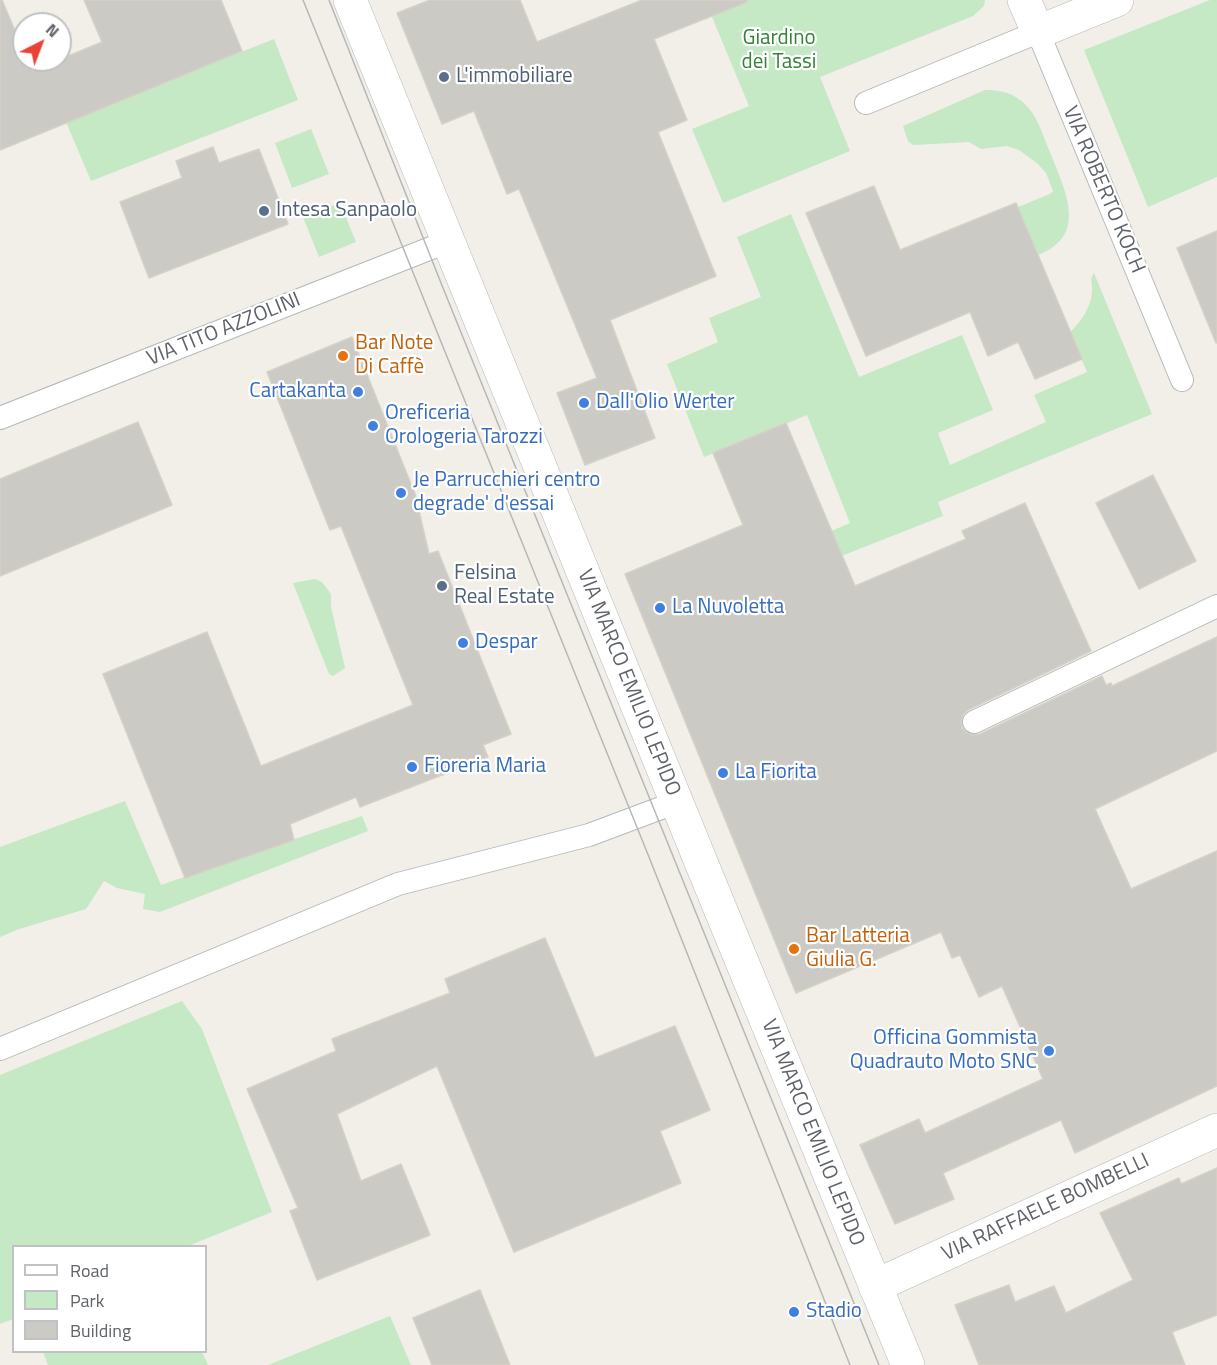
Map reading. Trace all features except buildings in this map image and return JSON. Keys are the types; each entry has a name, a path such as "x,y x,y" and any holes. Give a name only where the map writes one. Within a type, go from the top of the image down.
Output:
{"main road":[{"name":"VIA MARCO EMILIO LEPIDO","path":"350,0 908,1365"},
{"name":"VIA ROBERTO KOCH","path":"1024,0 1038,32"},
{"path":"1038,32 1117,0"},
{"name":"VIA RAFFAELE BOMBELLI","path":"875,1286 1217,1130"}],"lane":[{"path":"866,103 1038,32"},
{"name":"VIA ROBERTO KOCH","path":"1038,32 1182,380"},
{"name":"VIA TITO AZZOLINI","path":"0,418 448,241"},
{"path":"974,722 1217,606"},
{"path":"0,1049 398,884 589,835 677,802"}],"green space":[{"name":"Giardino dei Tassi","path":"705,0 985,0 984,6 973,16 820,77 850,151 723,203 692,129 749,106"},
{"path":"1210,0 1217,0 1217,177 1148,207 1084,50"},
{"path":"274,39 298,100 91,181 66,122"},
{"path":"985,90 1012,95 1031,111 1066,196 1069,210 1064,236 1054,246 1038,255 1018,207 1053,191 1046,173 1038,164 1019,150 1007,146 981,149 969,142 913,145 908,141 903,126"},
{"path":"311,129 329,174 292,188 275,143"},
{"path":"340,203 356,242 319,257 303,217"},
{"path":"791,214 859,377 962,335 993,410 938,433 950,465 1046,422 1034,395 1087,372 1070,332 1088,309 1092,289 1091,280 1094,273 1152,414 938,502 943,516 826,562 815,538 850,523 807,415 704,457 667,364 718,342 709,318 761,297 737,237"},
{"path":"315,579 322,582 331,594 331,607 345,668 333,676 329,674 293,583"},
{"path":"125,801 161,885 362,816 368,831 160,912 143,909 145,894 117,888 104,881 86,909 0,937 0,847"},
{"path":"182,1001 202,1029 272,1212 190,1245 12,1245 12,1319 0,1324 0,1075"},
{"path":"390,1316 411,1365 268,1365"},
{"path":"43,1353 202,1353 208,1365 48,1365"}],"tram line":[{"path":"303,0 649,857 850,1365"},
{"path":"329,0 441,283 879,1365"}],"place":[{"name":"L'immobiliare","path":"444,77"},
{"name":"Intesa Sanpaolo","path":"264,211"},
{"name":"Bar Note Di Caffè","path":"343,356"},
{"name":"Cartakanta","path":"358,392"},
{"name":"Dall'Olio Werter","path":"584,403"},
{"name":"Oreficeria Orologeria Tarozzi","path":"373,426"},
{"name":"Je Parrucchieri centro degrade' d'essai","path":"401,493"},
{"name":"Felsina Real Estate","path":"442,586"},
{"name":"La Nuvoletta","path":"660,608"},
{"name":"Despar","path":"463,643"},
{"name":"Fioreria Maria","path":"412,767"},
{"name":"La Fiorita","path":"723,773"},
{"name":"Bar Latteria Giulia G.","path":"794,949"},
{"name":"Officina Gommista Quadrauto Moto SNC","path":"1049,1051"},
{"name":"Stadio","path":"794,1312"}]}
